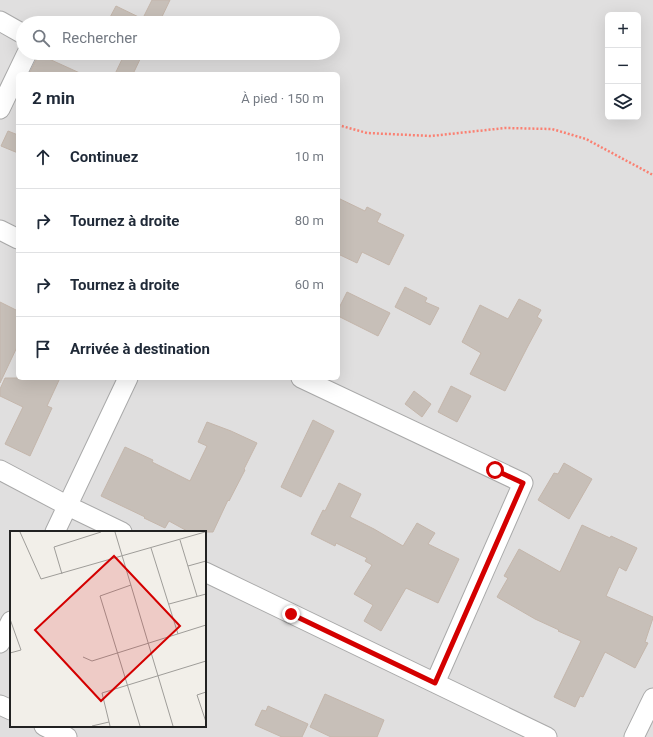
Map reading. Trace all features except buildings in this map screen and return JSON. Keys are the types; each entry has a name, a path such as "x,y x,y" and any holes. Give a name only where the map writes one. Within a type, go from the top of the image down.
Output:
{"street":[{"path":"0,21 16,30"},
{"path":"18,72 24,60"},
{"path":"0,109 16,76"},
{"path":"0,230 16,238"},
{"path":"56,531 127,380"},
{"path":"305,380 523,483 435,683"},
{"path":"0,470 68,506 120,531"},
{"path":"206,572 547,737"},
{"path":"0,643 10,623"},
{"path":"634,737 653,698"},
{"path":"0,705 10,710"},
{"path":"46,727 67,737"}],"path":[{"path":"340,125 367,133 431,136 505,128 552,129 586,139 653,175"}],"shaded area":[{"path":"0,0 653,0 653,737 0,737"}],"route":[{"path":"291,614 435,683 523,483 495,470"}]}
